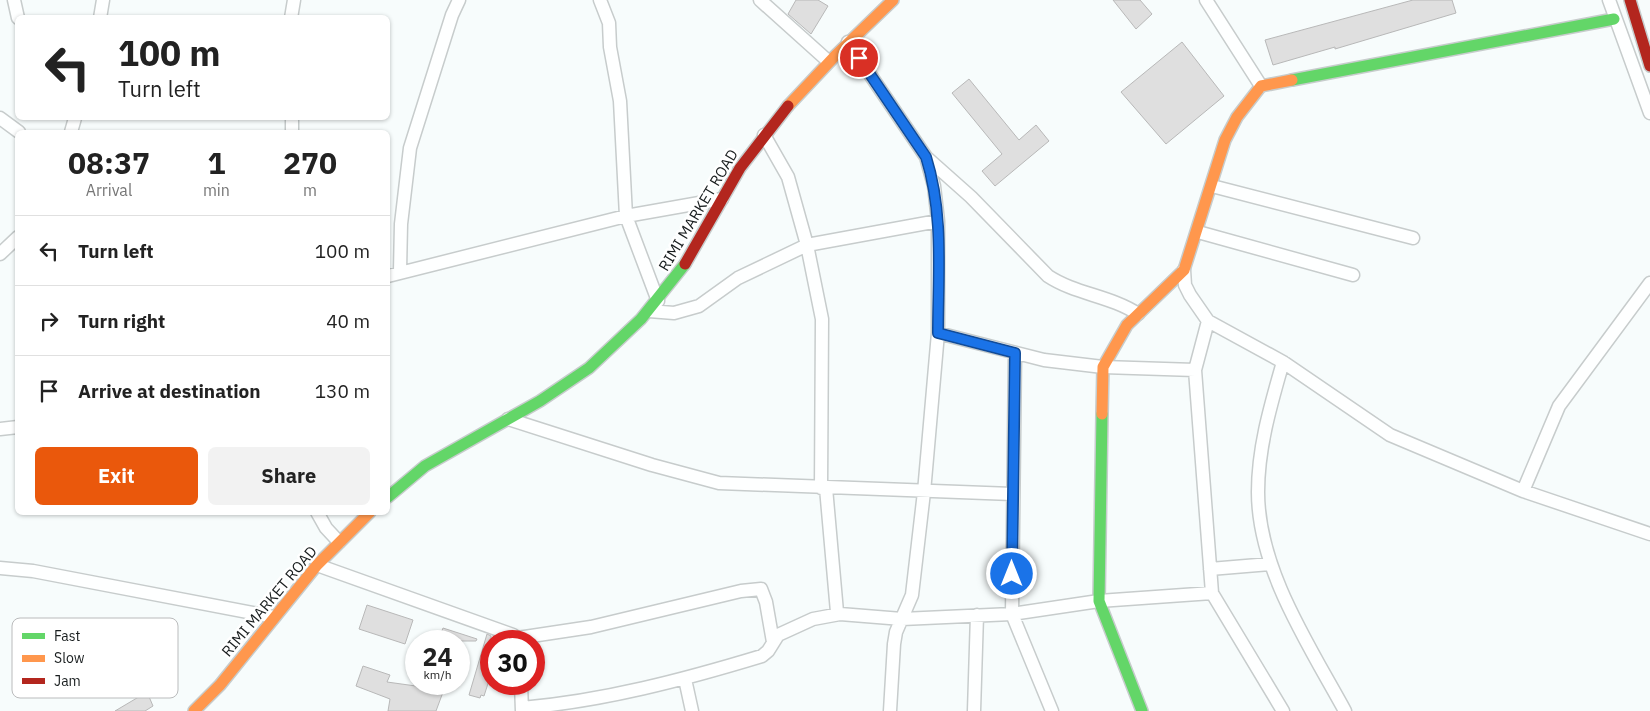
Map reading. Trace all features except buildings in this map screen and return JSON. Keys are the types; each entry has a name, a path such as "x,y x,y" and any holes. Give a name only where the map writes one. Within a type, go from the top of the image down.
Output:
{"street":[{"path":"14,0 17,15"},
{"path":"100,15 103,0"},
{"path":"292,15 294,0"},
{"path":"400,271 401,224 410,148 452,15 460,0"},
{"path":"600,0 609,23 610,48 620,101 626,216 658,301"},
{"path":"760,0 828,61"},
{"name":"RIMI MARKET ROAD","path":"390,495 437,458 548,396 602,358 658,301 698,244 746,158 784,108 828,61 893,0"},
{"path":"1206,0 1261,86"},
{"path":"1608,0 1650,114"},
{"path":"1630,0 1650,66"},
{"path":"1614,19 1261,86 1237,117 1225,140 1198,232 1184,270 1185,285 1208,322 1283,362 1390,435 1523,492 1650,534"},
{"path":"848,42 926,157 971,196 1048,276 1059,283 1125,305 1138,314"},
{"path":"0,118 15,130"},
{"path":"764,135 788,178 807,245 822,319 823,488 837,612 840,614"},
{"path":"890,711 894,644 912,595 915,578 938,333 938,221 934,186 926,157"},
{"path":"1212,186 1413,238"},
{"path":"390,275 400,271 626,216 722,199"},
{"path":"649,311 674,312 699,306 738,278 807,245 938,221"},
{"path":"1198,232 1353,275"},
{"path":"0,254 15,241"},
{"path":"1142,711 1099,600 1103,367 1126,325 1184,270"},
{"path":"1523,492 1559,406 1650,284"},
{"path":"1208,322 1195,370 1212,593 1283,711"},
{"path":"938,333 1044,360 1103,367 1195,370"},
{"path":"1015,353 1012,614 1052,711"},
{"path":"1283,362 1265,427 1258,492 1262,529 1270,564 1304,636 1345,711"},
{"path":"508,419 652,465 719,483 1012,494"},
{"path":"0,429 15,427"},
{"path":"319,515 326,528 339,542"},
{"name":"RIMI MARKET ROAD","path":"194,711 220,685 317,565 367,515"},
{"path":"1210,568 1270,564"},
{"path":"317,565 493,630"},
{"path":"0,568 33,571 274,617"},
{"path":"545,635 591,627 741,591 761,589 766,602 773,642"},
{"path":"522,695 522,709 556,705 685,679 762,656 768,651 778,635 813,619 840,614 902,620 1012,614 1099,600 1212,593"},
{"path":"974,711 977,615"},
{"path":"685,679 692,711"}],"traffic: fast":[{"path":"1292,80 1614,19"},
{"path":"390,495 425,466 540,401 589,368 641,319 685,264"},
{"path":"1102,414 1099,601 1142,711"}],"traffic: slow":[{"path":"788,106 835,56 893,0"},
{"path":"1102,414 1103,367 1127,325 1184,270 1225,140 1237,117 1261,86 1292,80"},
{"path":"194,711 220,685 317,565 367,515"}],"traffic: jam":[{"path":"1630,0 1650,66"},
{"path":"685,264 740,168 788,106"}],"route":[{"path":"859,58 926,157 934,186 938,221 938,333 1015,353 1012,574"}]}
